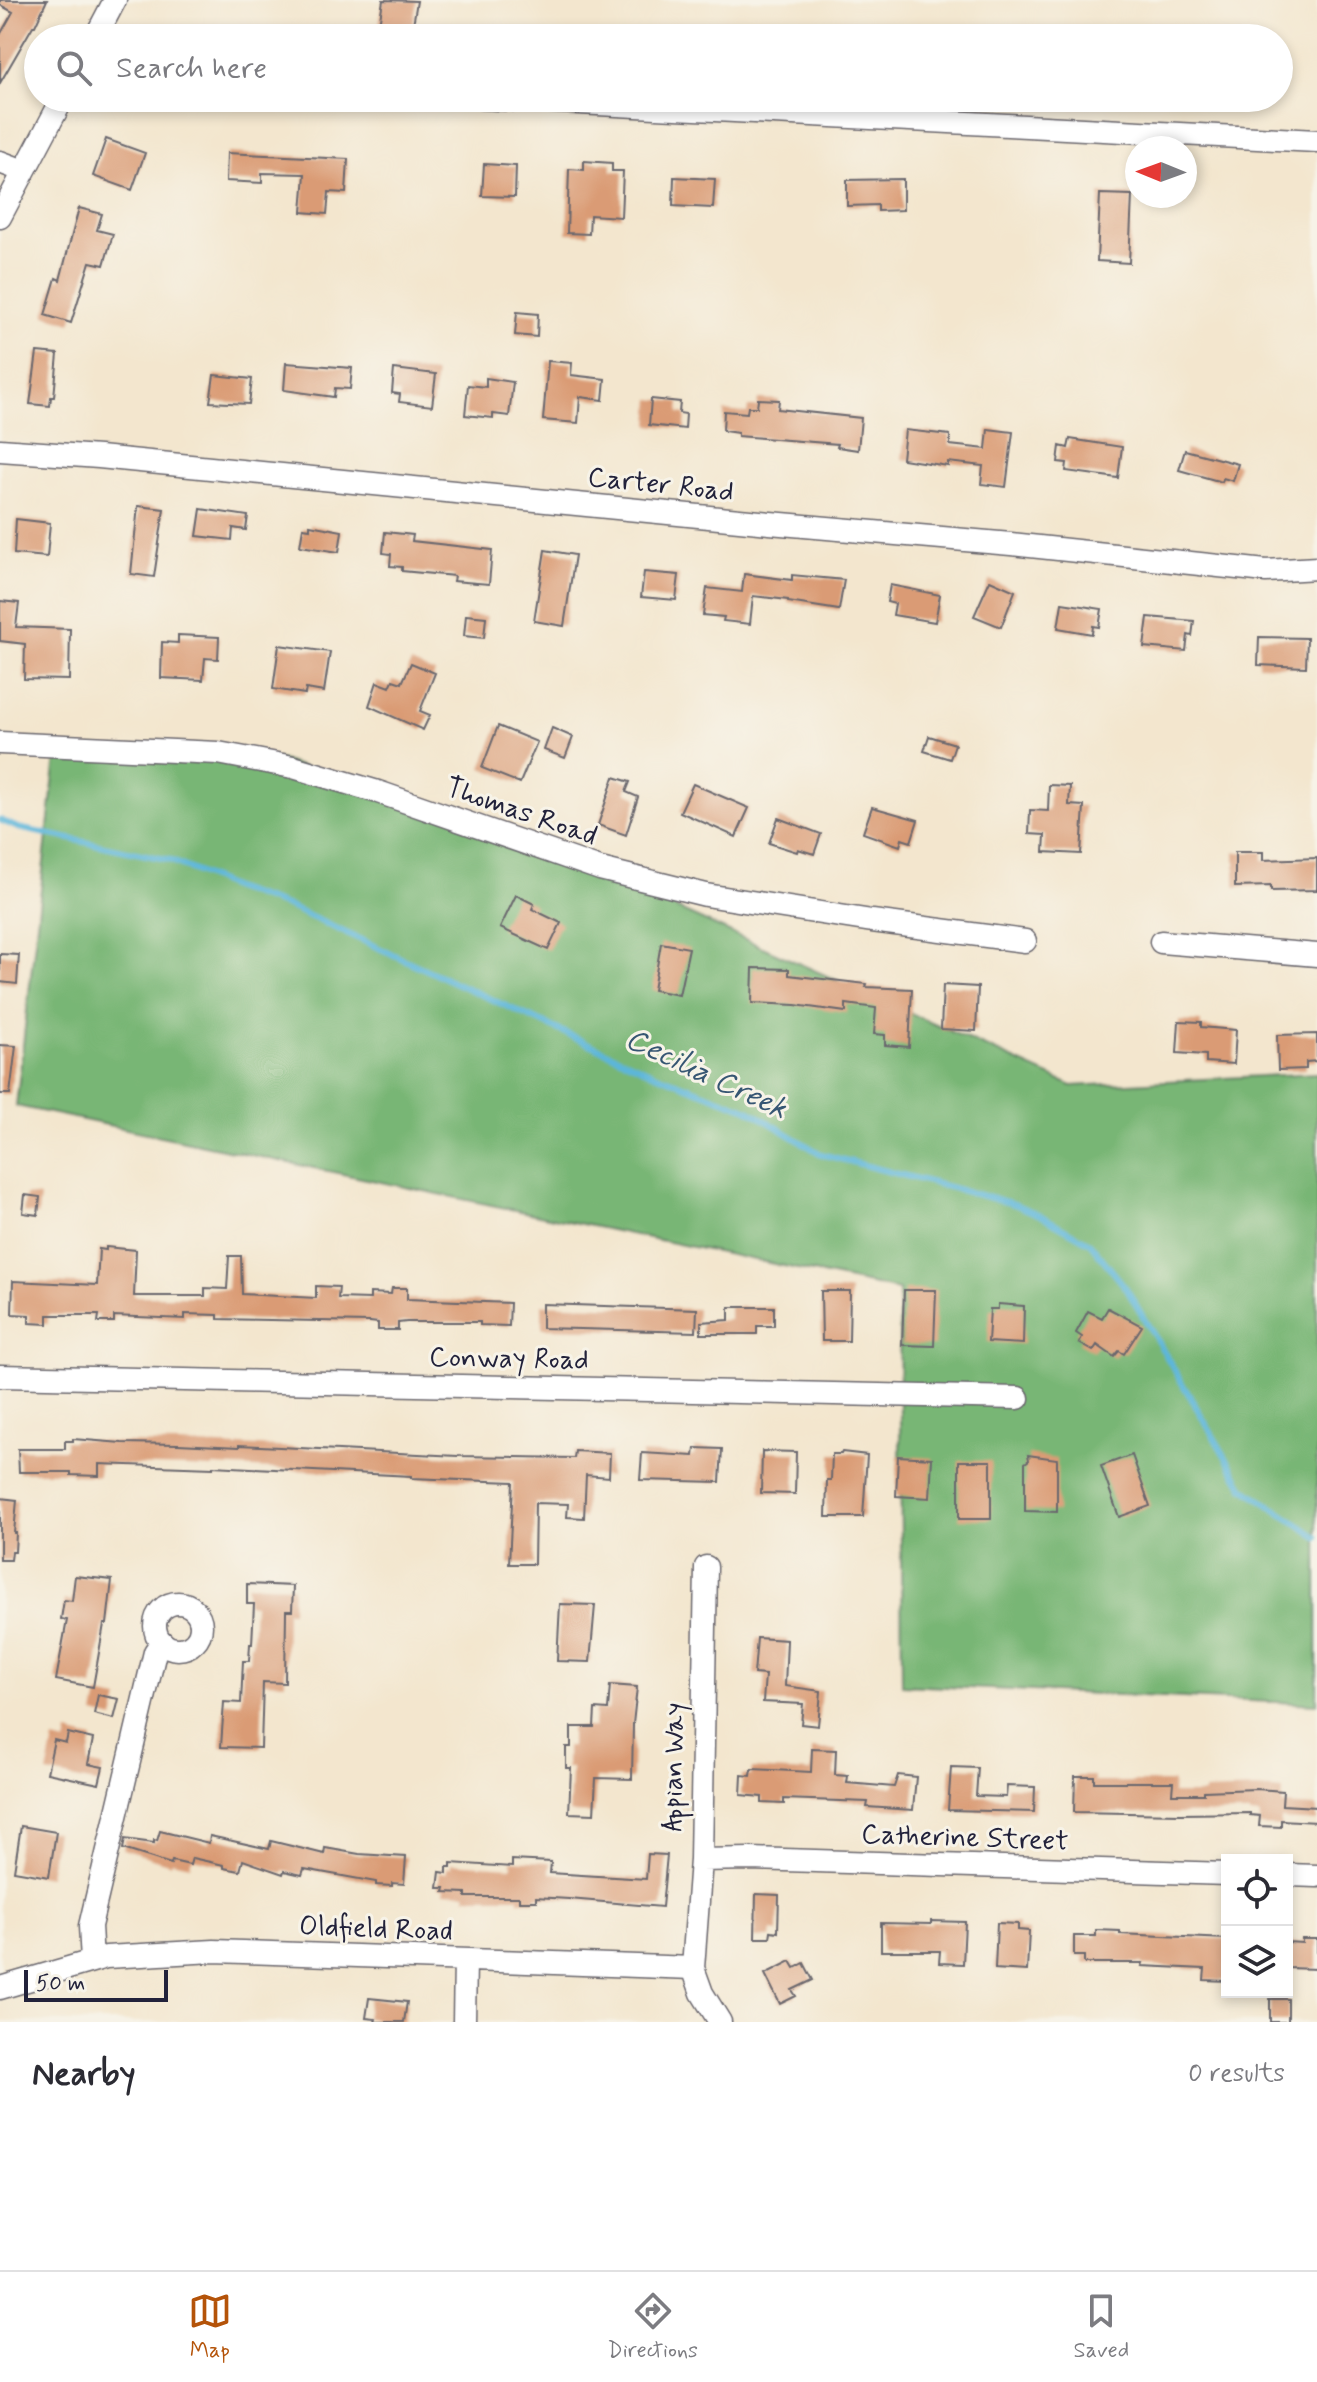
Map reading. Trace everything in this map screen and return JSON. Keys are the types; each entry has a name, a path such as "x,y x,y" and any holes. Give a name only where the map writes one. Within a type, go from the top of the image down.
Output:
{"street":[{"path":"102,24 115,0"},
{"path":"0,217 56,112"},
{"path":"753,112 1317,141"},
{"path":"0,162 24,171"},
{"name":"Carter Road","path":"0,450 1011,544 1266,571 1317,568"},
{"name":"Thomas Road","path":"0,743 218,753 263,761 378,792 600,869 706,895 1025,941"},
{"path":"1161,942 1317,955"},
{"name":"Conway Road","path":"0,1376 1018,1398"},
{"name":"Appian Way","path":"693,1968 701,1860 706,1567"},
{"path":"92,1961 90,1926 155,1652 162,1642"},
{"name":"Catherine Street","path":"701,1860 1221,1874"},
{"path":"1293,1875 1317,1876"},
{"name":"Oldfield Road","path":"0,1988 106,1957 214,1951 693,1968"},
{"path":"464,2022 465,1960"},
{"path":"693,1968 702,1993 720,2022"}],"green space":[{"path":"57,749 281,760 513,835 1072,1086 1317,1073 1317,1704 902,1685 899,1290 16,1106"}],"building":[{"path":"0,0 47,0 36,24 24,24 24,42 0,83 0,35 13,12 0,5"},
{"path":"383,0 417,1 413,24 379,24"},
{"path":"106,139 145,153 132,190 93,176"},
{"path":"227,153 348,159 346,193 329,192 327,214 302,212 305,174 262,173 262,183 226,181"},
{"path":"584,161 612,163 612,171 623,171 621,217 590,215 589,234 567,233 569,169 584,170"},
{"path":"484,164 516,166 515,197 482,196"},
{"path":"674,177 715,179 713,208 673,206"},
{"path":"903,179 903,210 878,211 878,205 847,206 847,180"},
{"path":"1100,194 1125,195 1125,208 1131,208 1129,263 1097,261"},
{"path":"79,208 102,214 97,230 113,234 104,265 90,262 71,323 45,315 56,278 60,280"},
{"path":"517,312 538,314 537,337 515,335"},
{"path":"37,352 58,354 54,397 51,397 50,406 30,404"},
{"path":"548,361 572,363 571,375 605,379 603,400 580,397 578,423 543,420"},
{"path":"286,363 352,368 350,389 335,388 334,397 284,390"},
{"path":"394,369 436,374 432,406 399,402 400,394 392,393"},
{"path":"214,375 252,379 249,404 210,402"},
{"path":"486,378 513,382 509,416 465,415 468,385 486,387"},
{"path":"651,399 680,402 679,413 686,414 685,429 649,425"},
{"path":"758,399 779,400 778,409 861,418 858,450 837,447 838,444 738,436 738,433 723,431 724,411 747,413 748,407 757,407"},
{"path":"988,429 1013,432 1006,487 981,484 983,466 948,462 948,466 902,459 905,430 950,435 950,445 986,449"},
{"path":"1070,439 1122,447 1118,478 1066,471 1067,463 1058,462 1060,446 1068,448"},
{"path":"1185,450 1238,464 1233,481 1223,478 1222,482 1179,470"},
{"path":"138,506 164,509 154,577 131,574"},
{"path":"201,509 248,516 246,530 233,528 232,540 197,536"},
{"path":"16,519 50,523 47,557 14,554"},
{"path":"310,525 342,531 339,552 300,546 303,528 310,529"},
{"path":"385,532 413,535 412,541 492,550 489,584 453,581 454,576 402,571 402,567 390,566 391,554 383,553"},
{"path":"545,550 575,555 564,626 534,621"},
{"path":"644,572 679,575 676,600 641,597"},
{"path":"744,574 792,580 792,575 844,580 839,610 753,596 750,624 703,615 707,588 742,592"},
{"path":"990,580 1015,591 1001,627 974,616"},
{"path":"890,585 940,595 935,622 893,615 895,604 887,602"},
{"path":"0,601 19,603 16,627 70,629 69,680 24,679 25,644 0,641"},
{"path":"1062,603 1102,609 1099,627 1093,626 1092,634 1058,628"},
{"path":"466,615 486,617 484,638 464,636"},
{"path":"1148,617 1194,621 1186,651 1144,647"},
{"path":"178,635 219,637 218,659 205,658 203,680 161,678 162,642 178,643"},
{"path":"1259,637 1307,638 1306,667 1258,665"},
{"path":"279,645 330,652 324,692 306,689 305,694 273,689"},
{"path":"411,663 435,673 420,711 430,715 423,730 369,706 377,682 390,687 393,680 402,683"},
{"path":"498,726 537,742 520,783 482,768"},
{"path":"552,728 573,737 565,758 544,750"},
{"path":"929,736 955,744 950,759 924,751"},
{"path":"614,777 630,782 626,792 638,797 626,835 598,825"},
{"path":"693,784 749,808 736,837 680,812"},
{"path":"1049,785 1070,786 1069,805 1084,806 1081,854 1044,852 1045,835 1029,834 1030,810 1048,811"},
{"path":"872,807 918,820 911,842 902,839 900,846 863,833"},
{"path":"778,818 821,834 814,854 769,843"},
{"path":"1235,852 1263,852 1263,860 1317,858 1317,890 1271,891 1271,886 1235,887"},
{"path":"516,895 534,904 532,909 561,923 548,950 500,928"},
{"path":"661,943 689,948 679,995 653,990"},
{"path":"0,954 19,955 17,984 0,982"},
{"path":"753,968 789,969 789,975 867,984 866,987 912,989 909,1047 885,1045 885,1035 874,1034 876,1008 846,1004 846,1012 752,1003"},
{"path":"943,985 978,987 976,1031 941,1029"},
{"path":"1179,1021 1201,1022 1201,1027 1236,1030 1234,1064 1206,1062 1206,1055 1177,1053"},
{"path":"1317,1034 1317,1061 1306,1062 1306,1069 1278,1070 1277,1035"},
{"path":"0,1045 16,1046 10,1094 0,1094"},
{"path":"25,1195 40,1197 38,1215 23,1213"},
{"path":"106,1247 136,1250 134,1296 205,1296 205,1288 227,1289 229,1256 241,1256 242,1294 316,1298 316,1286 339,1287 338,1298 370,1299 370,1293 391,1294 392,1288 407,1288 407,1299 510,1303 509,1326 480,1325 480,1322 407,1322 398,1323 398,1330 378,1330 378,1323 370,1322 218,1319 218,1315 185,1314 185,1319 114,1316 114,1322 98,1322 99,1315 48,1315 48,1324 29,1323 29,1315 12,1314 13,1281 97,1285 99,1249 106,1250"},
{"path":"904,1290 936,1290 934,1346 902,1345"},
{"path":"821,1291 850,1291 849,1341 822,1341"},
{"path":"542,1304 697,1309 696,1332 542,1328"},
{"path":"998,1304 1024,1306 1023,1344 988,1342 990,1309 998,1309"},
{"path":"729,1307 774,1307 774,1326 757,1326 757,1334 701,1334 701,1322 729,1320"},
{"path":"1108,1308 1142,1326 1124,1354 1119,1351 1114,1357 1097,1345 1093,1351 1079,1343 1082,1337 1076,1333 1088,1311 1102,1318"},
{"path":"65,1441 458,1456 574,1458 575,1451 610,1453 609,1477 586,1475 584,1518 567,1517 568,1504 535,1503 534,1564 509,1564 513,1482 213,1466 99,1464 99,1476 71,1475 71,1472 19,1472 18,1449 65,1449"},
{"path":"695,1448 722,1449 720,1482 640,1480 642,1453 694,1456"},
{"path":"762,1451 796,1452 795,1494 761,1493"},
{"path":"832,1454 867,1455 863,1517 826,1517 827,1480 831,1480"},
{"path":"1028,1455 1057,1459 1057,1512 1025,1511 1025,1463 1029,1460"},
{"path":"1132,1455 1150,1506 1119,1517 1101,1466"},
{"path":"898,1456 932,1458 930,1498 896,1496"},
{"path":"959,1461 991,1461 991,1519 959,1519"},
{"path":"0,1498 17,1500 15,1552 12,1552 11,1560 0,1560"},
{"path":"75,1576 112,1580 107,1624 104,1624 93,1687 56,1680 67,1620 61,1619 64,1600 72,1601"},
{"path":"247,1584 293,1586 292,1611 286,1611 285,1683 263,1682 261,1748 221,1747 224,1702 241,1703 243,1661 249,1661 252,1644 254,1604 247,1604"},
{"path":"560,1604 595,1605 590,1662 557,1661"},
{"path":"757,1638 787,1640 785,1686 821,1691 818,1726 801,1724 803,1704 763,1702 765,1675 754,1674"},
{"path":"610,1685 637,1687 632,1779 596,1778 594,1814 569,1813 571,1768 566,1768 566,1747 571,1747 571,1727 594,1727 595,1709 608,1710"},
{"path":"98,1695 119,1699 114,1719 94,1714"},
{"path":"68,1733 93,1739 88,1764 103,1767 99,1784 47,1773 54,1740 66,1743"},
{"path":"812,1749 836,1750 835,1775 848,1776 847,1783 894,1787 898,1775 916,1777 913,1810 867,1807 868,1802 784,1799 784,1804 762,1803 762,1797 741,1795 742,1775 751,1776 752,1769 811,1772"},
{"path":"951,1767 978,1768 976,1796 1006,1797 1007,1786 1035,1787 1034,1812 948,1810"},
{"path":"1075,1776 1094,1776 1094,1782 1173,1782 1172,1794 1256,1789 1283,1791 1282,1805 1317,1807 1317,1822 1281,1820 1281,1827 1259,1826 1260,1816 1250,1813 1074,1812"},
{"path":"21,1826 56,1832 49,1877 14,1871"},
{"path":"160,1831 209,1843 210,1836 269,1849 271,1841 324,1854 325,1848 406,1857 404,1884 376,1885 376,1882 304,1869 302,1875 284,1871 283,1874 243,1860 240,1871 192,1858 190,1865 172,1861 171,1864 123,1849 125,1839 154,1843"},
{"path":"648,1854 667,1855 662,1907 536,1897 536,1901 519,1901 519,1897 466,1897 466,1893 444,1892 445,1888 438,1888 440,1872 447,1873 451,1863 512,1867 512,1860 551,1862 550,1873 646,1879"},
{"path":"756,1894 779,1895 778,1932 771,1931 770,1938 755,1938"},
{"path":"931,1921 965,1922 963,1964 939,1963 940,1951 881,1951 881,1923 931,1924"},
{"path":"997,1923 1018,1924 1018,1930 1029,1931 1027,1971 995,1969"},
{"path":"1096,1930 1221,1939 1221,1981 1204,1980 1205,1969 1142,1966 1143,1963 1084,1963 1084,1956 1074,1956 1074,1936 1096,1936"},
{"path":"1302,1939 1317,1939 1317,1969 1293,1968 1293,1942 1302,1943"},
{"path":"791,1961 795,1968 804,1963 813,1980 792,1990 796,1996 780,2004 765,1974"},
{"path":"369,1998 407,2002 404,2022 375,2022 376,2019 366,2018"},
{"path":"1270,1999 1288,1999 1288,2022 1270,2022"}],"waterway":[{"name":"Cecilia Creek","path":"0,820 18,828 170,860 233,888 289,907 655,1074 747,1109 821,1154 1014,1204 1040,1215 1090,1243 1126,1288 1244,1488 1317,1537"}]}
